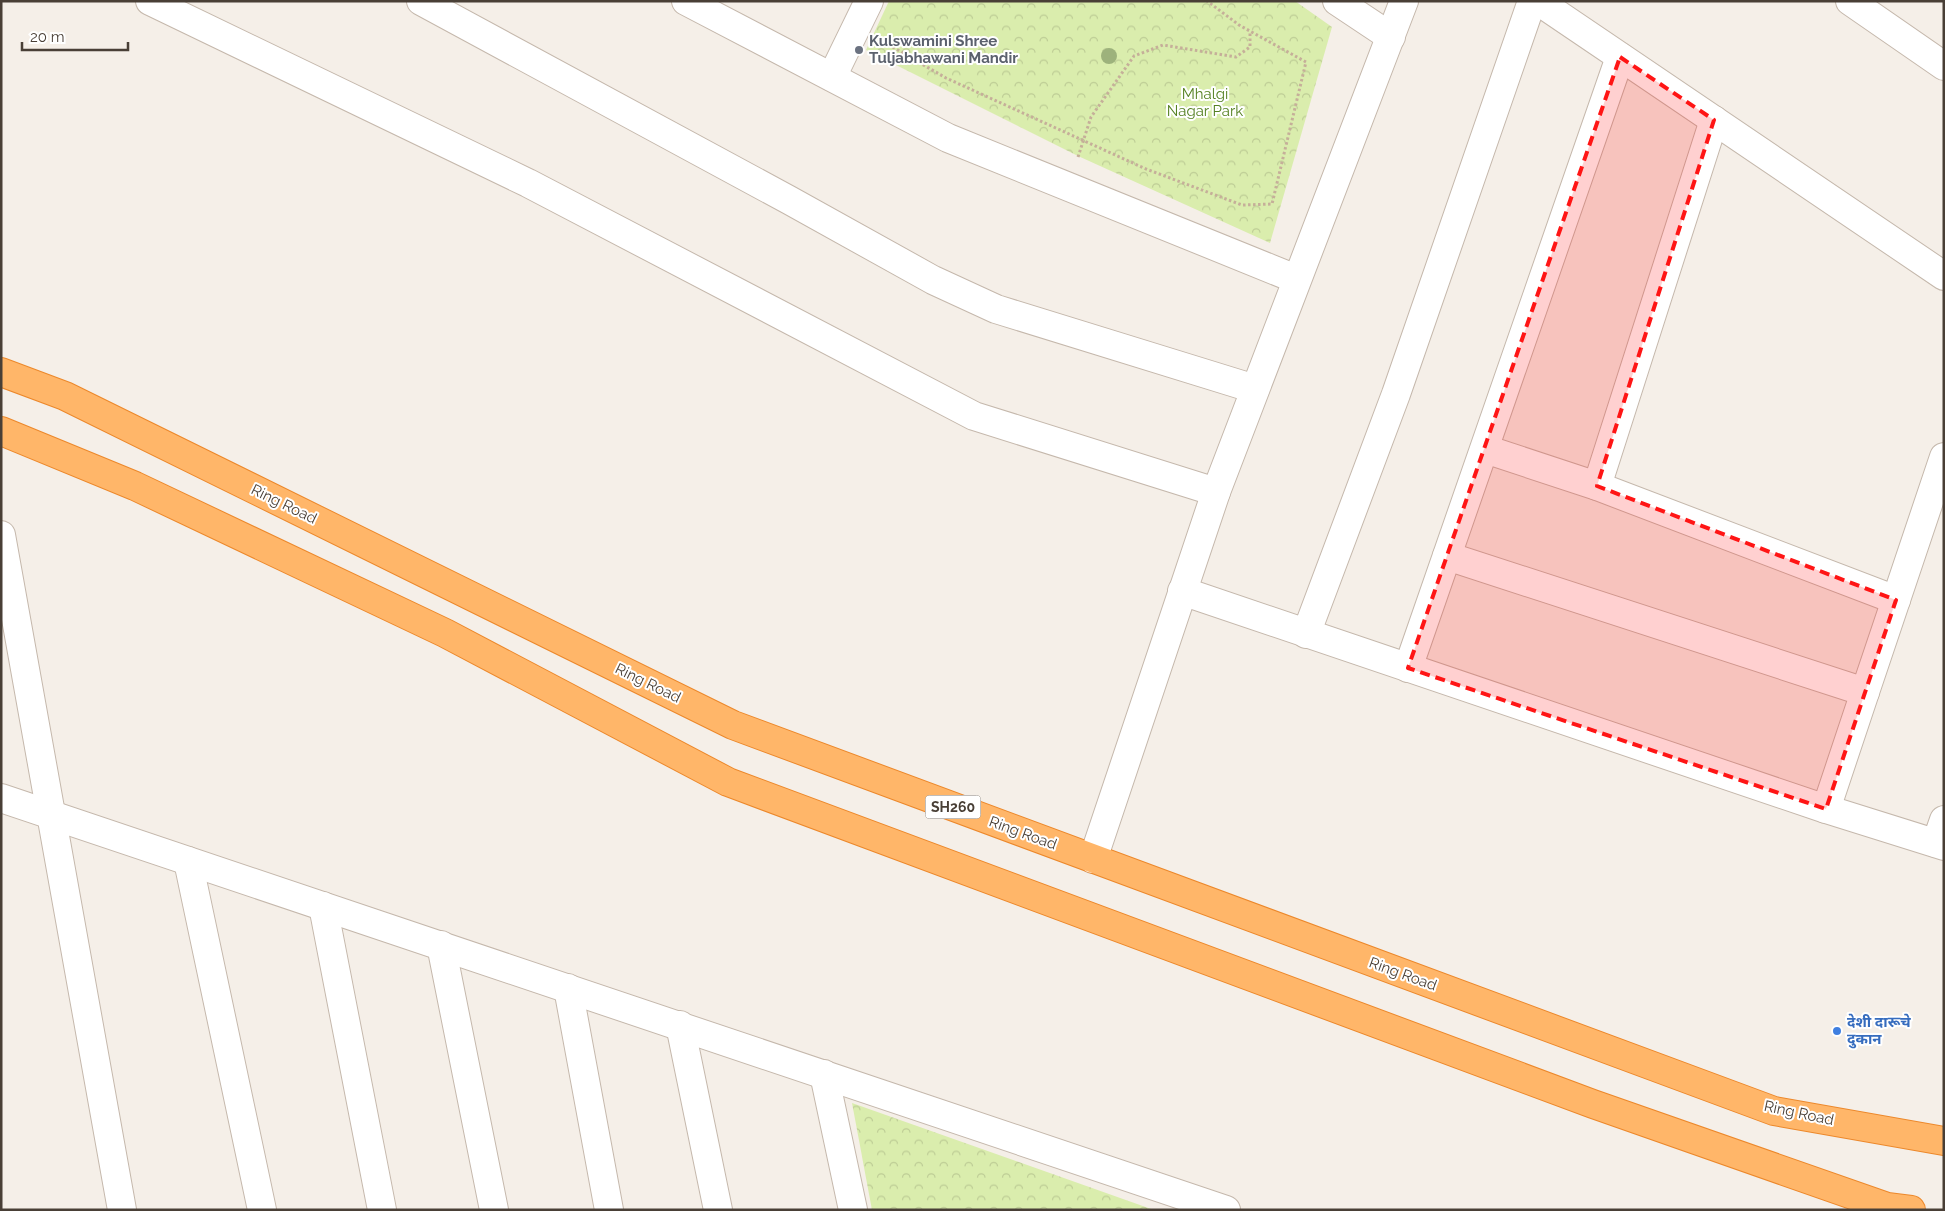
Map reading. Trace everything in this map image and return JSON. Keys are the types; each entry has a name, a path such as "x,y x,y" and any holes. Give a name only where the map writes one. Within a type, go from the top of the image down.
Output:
{"highway":[{"name":"Ring Road","path":"1,372 65,396 733,725 1774,1110 1944,1141"},
{"path":"1,432 135,486 445,633 728,782 1593,1104 1886,1207 1911,1210"}],"street":[{"path":"150,1 528,183 974,416 1216,492"},
{"path":"421,1 933,280 996,309 1255,389"},
{"path":"686,1 948,138 1296,279"},
{"path":"832,77 869,1"},
{"path":"1337,1 1391,37"},
{"path":"1094,859 1216,492 1404,1"},
{"path":"1306,634 1396,394 1532,1"},
{"path":"1538,1 1944,276"},
{"path":"1850,1 1944,66"},
{"path":"1408,668 1620,57"},
{"path":"1597,486 1714,120"},
{"path":"1485,449 1597,486 1896,600"},
{"path":"1826,809 1944,456"},
{"path":"1,535 122,1210"},
{"path":"1447,556 1865,692"},
{"path":"1182,591 1826,809 1941,836"},
{"path":"1,798 1226,1210"},
{"path":"188,861 262,1210"},
{"path":"323,906 382,1210"},
{"path":"441,945 494,1210"},
{"path":"568,988 609,1210"},
{"path":"680,1025 718,1210"},
{"path":"824,1074 852,1210"}],"path":[{"path":"888,34 884,42 946,78 1146,169 1242,205 1272,204 1306,62 1250,31 1207,1"},
{"path":"1083,140 1091,117 1134,56 1162,46 1236,57 1250,47 1250,31"}],"highlighted area":[{"path":"1620,57 1714,120 1597,486 1896,600 1826,809 1408,668"}],"green space":[{"name":"Mhalgi Nagar Park","path":"889,1 1295,1 1332,27 1270,243 1078,156 866,50"},
{"path":"852,1103 1154,1210 872,1210"}],"place":[{"name":"Kulswamini Shree Tuljabhawani Mandir","path":"859,50"},
{"name":"देशी दारूचे दुकान","path":"1837,1031"}]}
